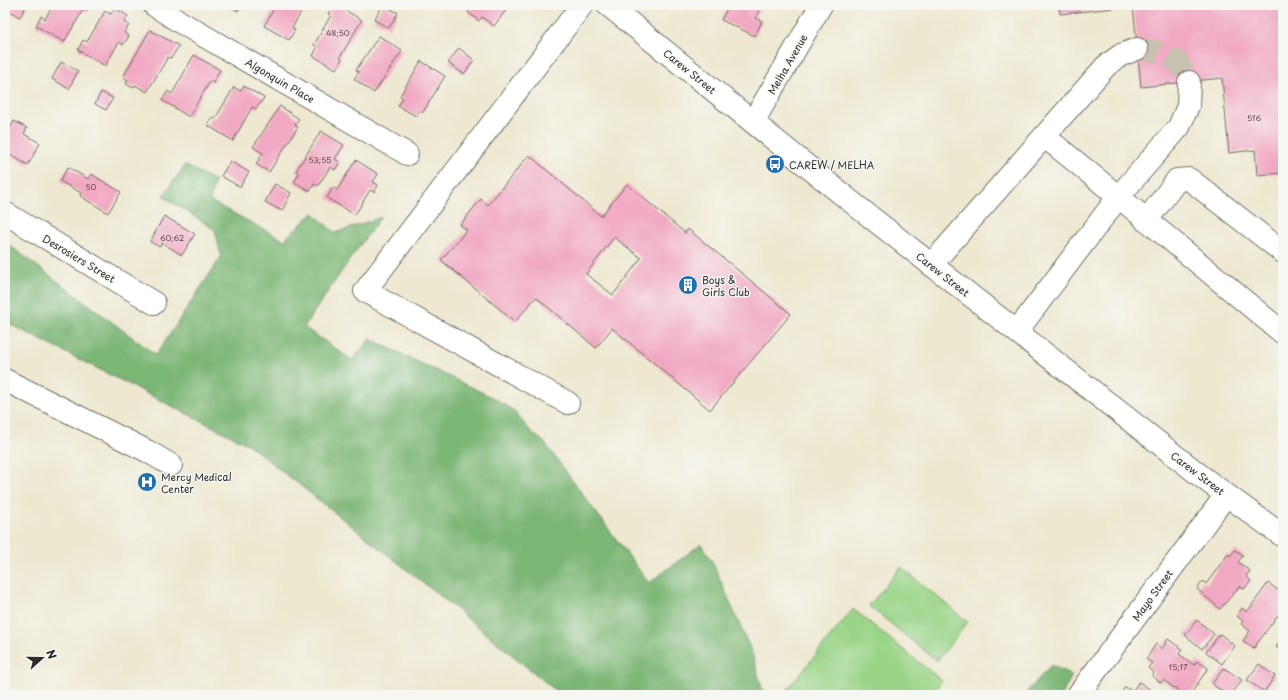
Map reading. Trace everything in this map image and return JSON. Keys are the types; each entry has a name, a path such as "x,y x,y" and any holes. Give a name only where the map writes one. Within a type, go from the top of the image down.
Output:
{"main road":[{"name":"Algonquin Place","path":"154,5 180,22 407,154"},
{"path":"568,403 365,291 582,5"},
{"name":"Carew Street","path":"608,5 931,265 1206,480 1283,536"},
{"name":"Melha Avenue","path":"753,122 821,5"},
{"path":"931,265 1106,66 1121,55 1137,48"},
{"path":"1017,331 1119,196 1179,127 1188,106 1189,82"},
{"path":"1045,137 1119,196 1146,221 1283,333"},
{"path":"1146,221 1178,180 1189,179 1283,252"},
{"name":"Desrosiers Street","path":"5,213 154,303"},
{"path":"5,380 147,451 170,465"},
{"name":"Mayo Street","path":"1078,695 1226,495"}],"green space":[{"path":"185,165 215,181 210,201 284,240 313,213 335,233 381,217 350,259 304,327 352,360 370,339 494,398 514,411 531,432 543,441 649,583 701,544 712,561 752,653 764,695 561,695 445,600 249,445 5,322 5,242 156,355 221,257 215,230 163,196"},
{"path":"901,567 968,622 937,661 869,606"},
{"path":"853,609 942,681 931,695 783,695"},
{"path":"1051,665 1072,675 1062,695 1024,695"}],"building":[{"path":"5,5 27,5 20,17 5,8"},
{"path":"53,5 90,5 86,12 83,10 64,42 36,26 41,16 45,19"},
{"path":"228,5 242,5 238,11"},
{"path":"276,5 305,5 292,28 295,30 289,40 264,26"},
{"path":"333,5 336,5 362,20 340,57 342,59 336,69 313,56 317,48 314,45 331,15 328,14"},
{"path":"383,5 398,13 389,28 374,20"},
{"path":"474,5 510,5 494,26 482,17 479,21 468,12"},
{"path":"729,5 762,5 755,18 762,21 755,36 721,20"},
{"path":"1059,5 1283,5 1283,173 1257,175 1255,150 1229,153 1222,78 1141,87 1133,6 1060,14"},
{"path":"115,8 128,16 124,22 129,25 124,33 129,36 123,45 119,42 105,66 78,50 83,40 87,42 105,11 111,14"},
{"path":"150,30 179,46 171,58 168,57 147,92 135,85 133,88 126,84 128,80 123,77"},
{"path":"379,36 402,51 374,93 354,79 359,72 356,70"},
{"path":"459,48 474,60 464,74 448,63"},
{"path":"194,55 220,70 213,83 210,81 189,117 162,100 168,91 172,94"},
{"path":"421,61 445,76 423,112 420,110 416,116 398,106 403,98 400,96"},
{"path":"61,62 78,71 69,89 52,79"},
{"path":"244,86 264,98 256,109 252,107 233,141 207,125 212,117 215,119 234,87 240,91"},
{"path":"101,92 113,98 106,110 95,104"},
{"path":"280,106 299,119 295,125 298,127 269,172 256,164 263,153 253,147"},
{"path":"14,121 27,128 24,134 40,143 28,165 5,152 5,138"},
{"path":"321,131 344,145 335,159 340,162 335,170 330,167 318,186 314,184 310,191 294,182 299,174 296,171"},
{"name":"Boys & Girls Club","path":"529,155 601,216 627,184 685,233 688,229 791,314 710,410 612,328 596,348 536,297 515,322 441,260 467,230 460,225 481,199 488,205","holes":["614,237 641,258 613,295 586,274"]},
{"path":"356,160 378,174 373,182 378,185 374,192 370,190 355,215 327,198 333,187 337,190"},
{"path":"230,161 249,172 240,187 221,176"},
{"path":"68,167 88,179 91,174 121,192 108,213 80,196 81,193 60,181"},
{"path":"275,184 291,193 282,211 265,202"},
{"path":"164,216 195,234 182,255 162,243 160,247 150,242"},
{"path":"1235,550 1243,555 1238,562 1250,571 1246,576 1251,581 1244,589 1240,586 1220,609 1197,589 1203,581 1206,584 1228,554 1230,556"},
{"path":"1268,583 1281,592 1283,589 1283,620 1277,616 1254,648 1243,641 1250,631 1241,624 1243,621 1237,616 1242,608 1247,612"},
{"path":"1197,620 1214,634 1202,649 1185,635"},
{"path":"1220,634 1235,646 1222,664 1206,652"},
{"path":"1283,638 1283,652 1276,647"},
{"path":"1168,639 1182,649 1179,654 1194,665 1197,661 1208,668 1190,695 1184,695 1163,680 1161,683 1152,676 1154,673 1148,668 1152,663 1146,659 1156,644 1162,649"},
{"path":"1259,664 1275,676 1264,692 1247,680"},
{"path":"1224,668 1242,680 1231,695 1227,695 1212,684"},
{"path":"1139,682 1151,690 1148,695 1120,695 1125,687 1132,691"}],"tunnel":[{"path":"1137,49 1158,52 1178,62 1189,82"}],"place":[{"name":"CAREW / MELHA","path":"775,164"},
{"name":"Boys & Girls Club","path":"688,285"},
{"name":"Mercy Medical Center","path":"147,482"}]}
